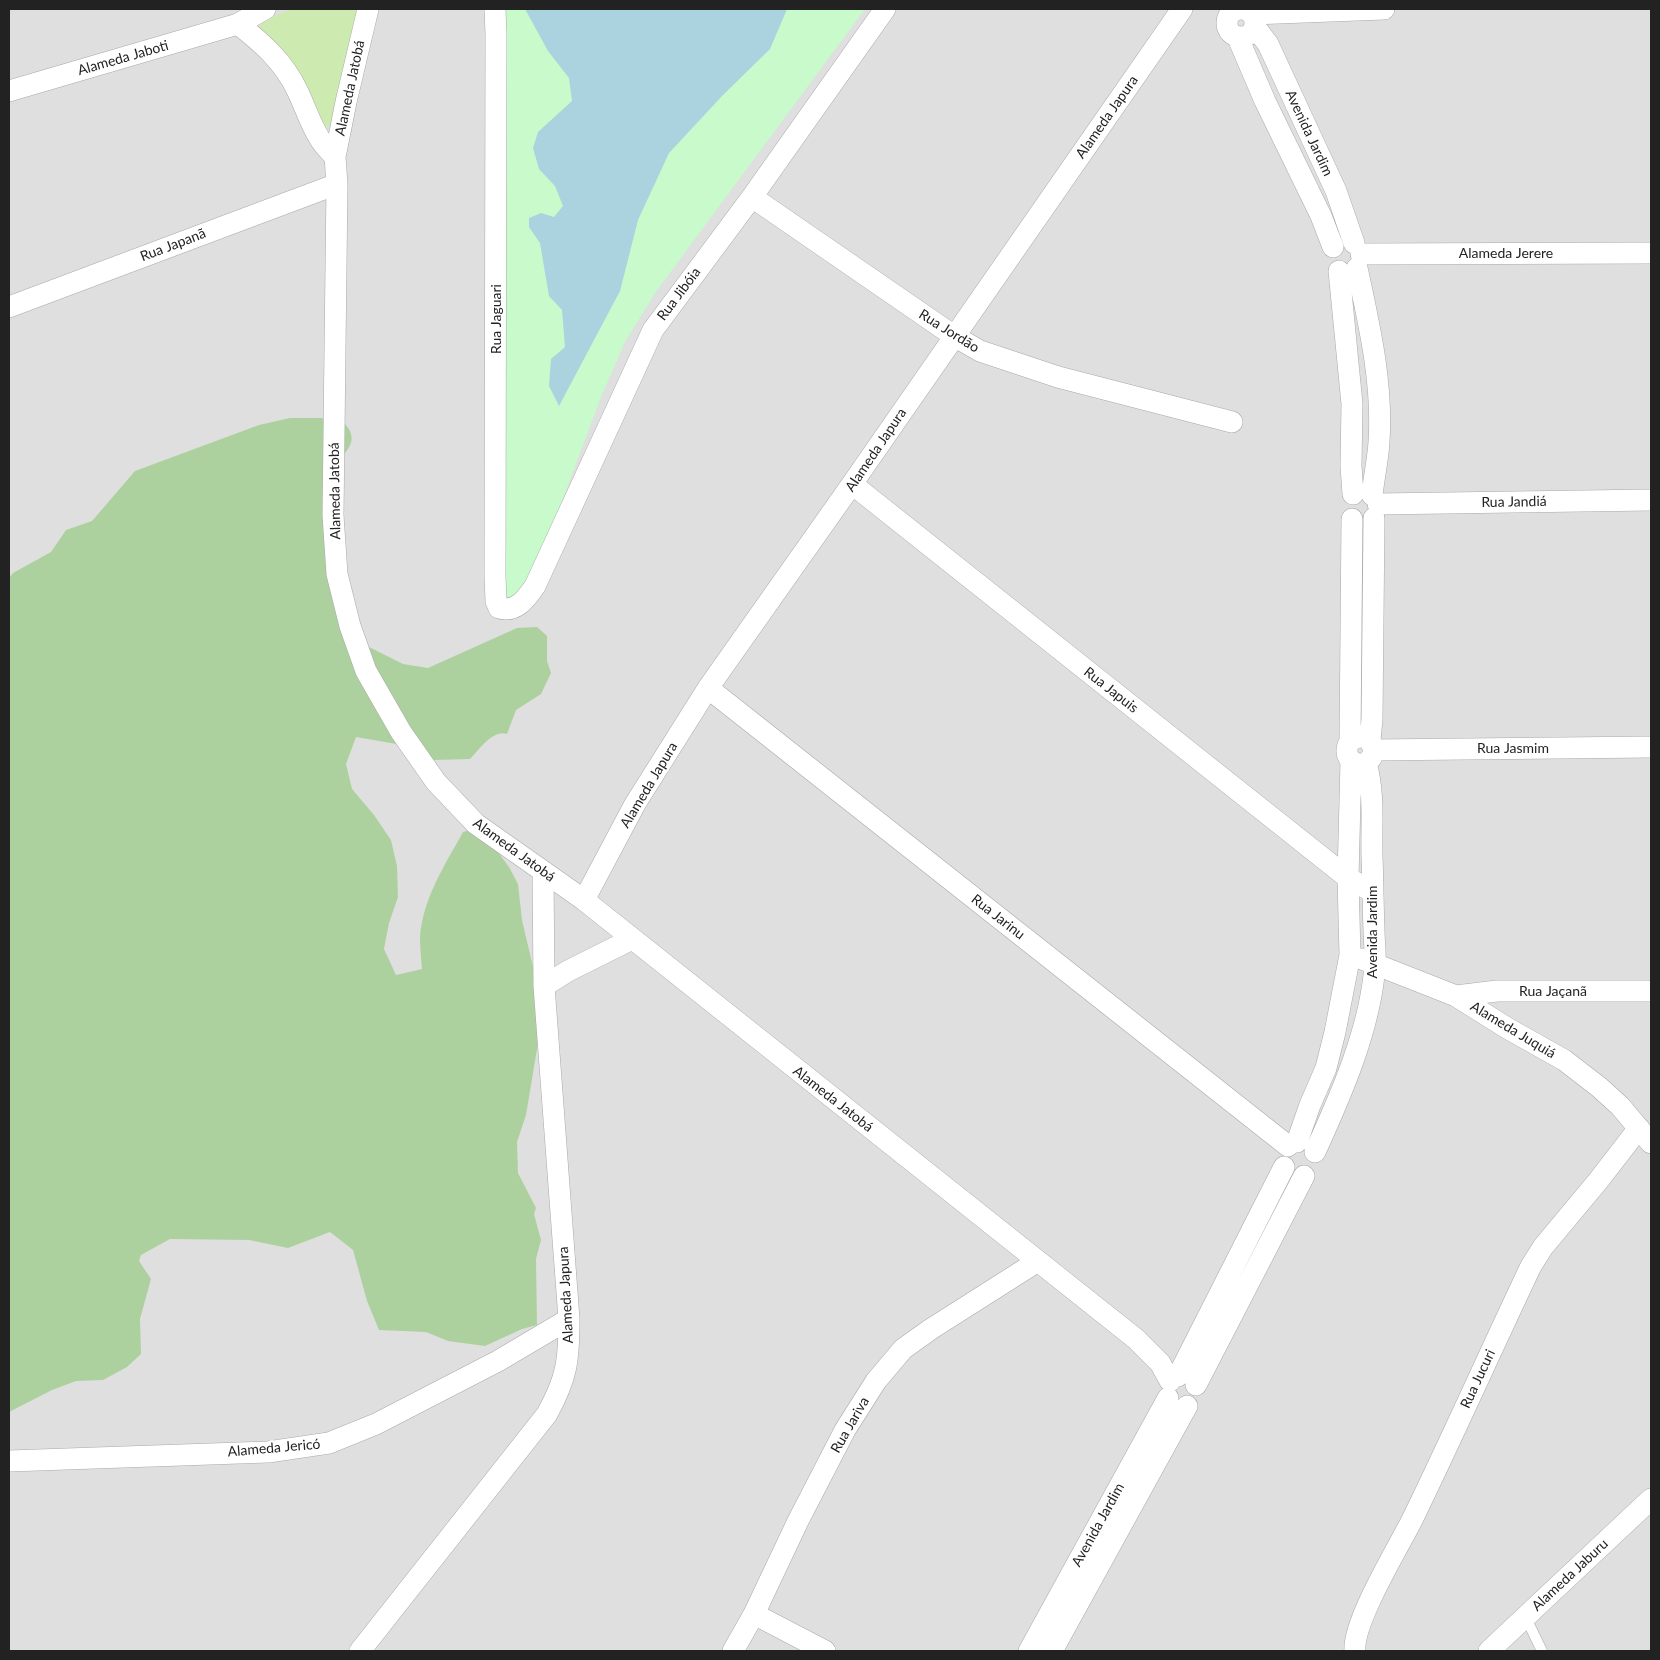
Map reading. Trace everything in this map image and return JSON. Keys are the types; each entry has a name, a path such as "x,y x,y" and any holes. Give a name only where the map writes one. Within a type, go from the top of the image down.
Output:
{"street":[{"name":"Alameda Jaboti","path":"9,91 238,24 265,9"},
{"name":"Alameda Jatobá","path":"368,9 335,157 333,515 337,574 350,626 366,671 401,732 436,782 476,824 584,900 1136,1339 1160,1363 1179,1389"},
{"name":"Rua Jaguari","path":"495,9 496,601 499,608 505,610 519,605"},
{"name":"Rua Jibóia","path":"519,605 527,598 535,586 653,330 752,197 885,9"},
{"name":"Alameda Japura","path":"584,900 635,804 708,688 1182,9"},
{"path":"1240,18 1384,9"},
{"name":"Avenida Jardim","path":"1240,18 1265,101 1321,216 1333,247 1330,253 1330,260 1333,266 1353,259"},
{"name":"Avenida Jardim","path":"1240,18 1268,44 1336,191 1353,259 1351,466 1369,503 1372,718 1362,751 1372,783 1375,964 1371,991 1359,1042 1331,1117 1300,1147"},
{"path":"238,24 263,43 279,61 296,88 309,121 320,140 335,157"},
{"name":"Rua Japanã","path":"9,307 336,184"},
{"name":"Rua Jordão","path":"752,197 954,336 980,351 1058,377 1232,422"},
{"name":"Alameda Jerere","path":"1353,259 1651,253"},
{"name":"Rua Japuis","path":"852,484 1348,878 1373,892"},
{"name":"Avenida Jardim","path":"1300,1147 1310,1105 1326,1068 1350,955 1348,878 1362,751 1352,519 1346,506 1348,499 1369,503"},
{"name":"Rua Jandiá","path":"1369,503 1651,500"},
{"name":"Rua Jarinu","path":"708,688 1300,1147"},
{"name":"Rua Jasmim","path":"1362,751 1651,747"},
{"name":"Alameda Japura","path":"360,1651 547,1414 559,1392 566,1372 569,1346 568,1319 544,986 543,871"},
{"path":"544,986 568,971 632,939"},
{"name":"Alameda Juquiá","path":"1350,955 1456,996 1507,1028 1564,1060 1620,1106 1645,1136"},
{"name":"Rua Jaçanã","path":"1456,996 1497,990 1651,991"},
{"name":"Rua Jucuri","path":"1355,1651 1357,1637 1365,1612 1412,1520 1531,1266 1543,1246 1598,1181 1645,1136"},
{"path":"1300,1147 1317,1159 1315,1166 1310,1172 1304,1176 1296,1176 1289,1173 1284,1167 1282,1160 1284,1152 1300,1147"},
{"name":"Avenida Jardim","path":"1052,1651 1284,1167"},
{"name":"Avenida Jardim","path":"1029,1651 1304,1176"},
{"name":"Rua Jariva","path":"733,1651 754,1614 844,1430 876,1381 903,1349 931,1328 1038,1261"},
{"name":"Alameda Jericó","path":"9,1461 268,1452 329,1443 385,1420 498,1360 568,1319"},
{"name":"Alameda Jaburu","path":"1489,1651 1651,1499"},
{"path":"754,1614 825,1651"}],"lane":[{"path":"1525,1616 1542,1651"}],"shaded area":[{"path":"9,9 1651,9 1651,1651 9,1651"}],"green space":[{"path":"290,9 364,9 338,121 329,127 322,126 258,29 261,23"},
{"path":"503,9 865,9 655,293 625,342 601,397 528,592 511,602 502,597"},
{"path":"290,418 339,418 351,433 352,439 347,451 330,471 339,563 367,646 403,664 428,668 517,628 537,627 547,636 547,661 551,673 541,694 516,710 507,734 502,733 492,737 470,759 434,760 408,746 356,737 346,764 352,789 374,815 391,840 397,866 398,897 389,923 384,949 396,975 422,969 420,937 425,909 442,869 463,832 470,830 495,848 509,867 518,884 522,920 533,967 547,989 526,1115 517,1142 518,1173 536,1208 534,1214 541,1240 536,1259 537,1325 522,1329 485,1346 448,1341 426,1332 379,1330 367,1301 353,1250 330,1232 288,1248 249,1240 170,1239 141,1255 139,1261 151,1279 140,1319 141,1354 127,1367 103,1380 76,1381 52,1390 9,1412 9,578 13,573 51,552 66,530 92,521 135,471 259,425"}],"water":[{"path":"525,9 787,9 770,49 723,95 669,153 638,220 620,291 559,406 549,386 551,359 565,347 562,310 549,296 540,243 529,227 529,218 541,213 554,217 563,206 555,186 539,169 533,148 538,132 572,101 569,78 548,51"}]}
